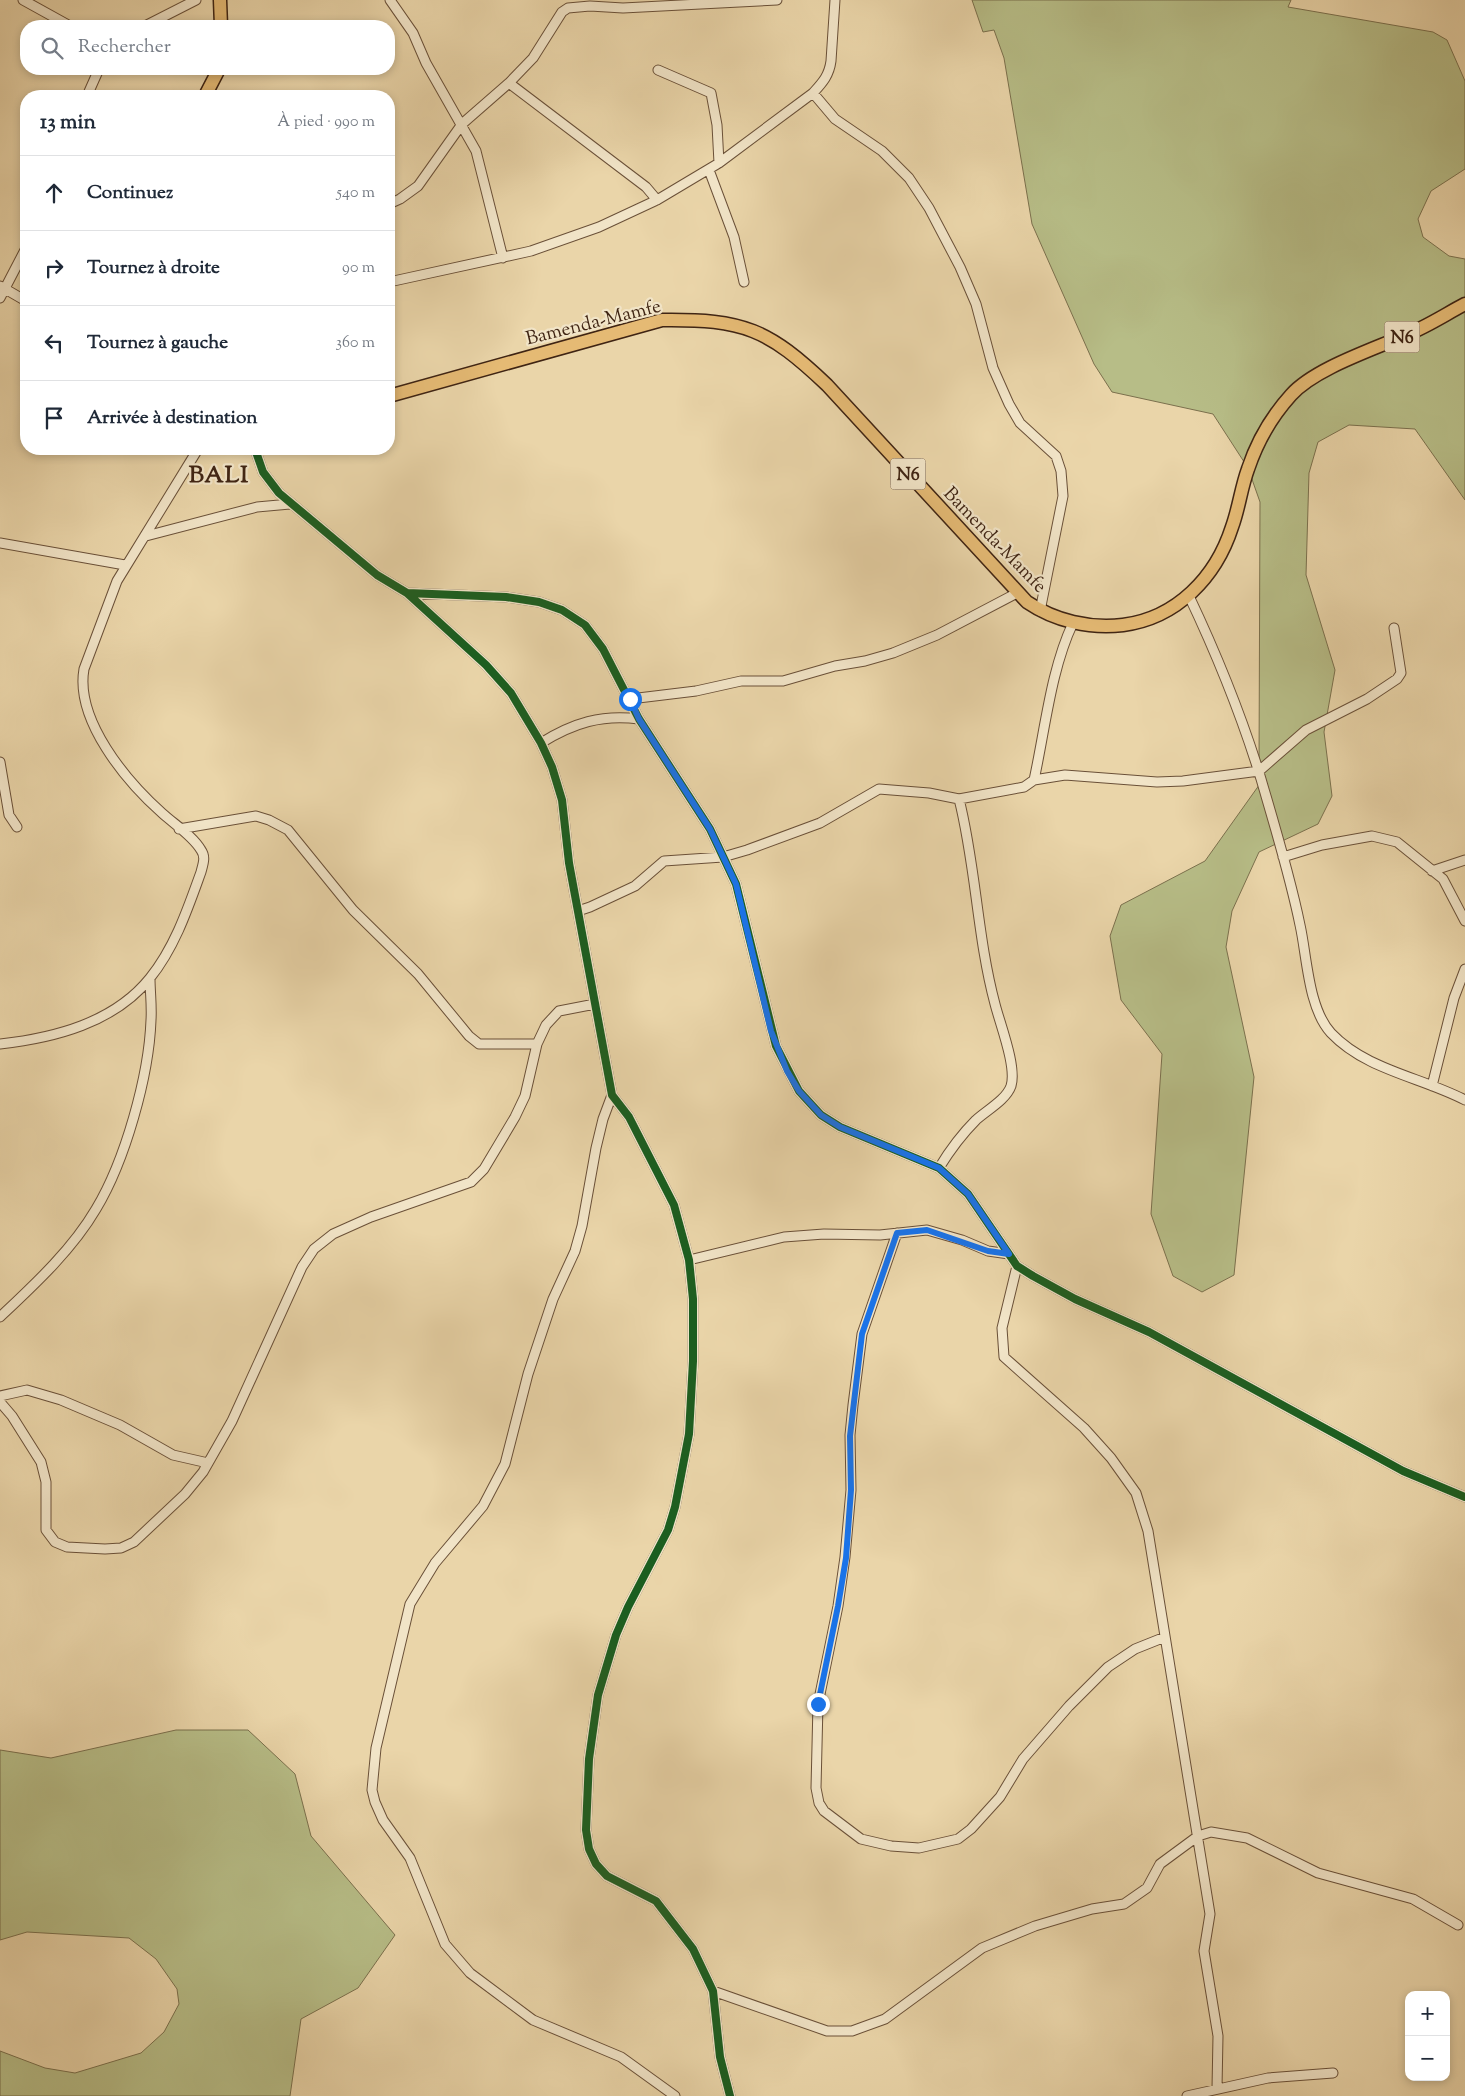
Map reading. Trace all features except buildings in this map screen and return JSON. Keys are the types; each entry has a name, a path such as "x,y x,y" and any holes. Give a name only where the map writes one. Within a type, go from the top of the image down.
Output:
{"highway":[{"path":"220,0 221,20"},
{"path":"208,90 216,75"},
{"name":"Bamenda-Mamfe","path":"395,394 662,320 706,319 761,333 798,358 827,385 1017,593 1040,611 1073,623 1112,626 1133,624 1167,611 1189,596 1206,578 1225,547 1233,526 1248,468 1258,442 1270,423 1300,387 1336,366 1411,333 1465,304"}],"street":[{"path":"23,0 59,20"},
{"path":"156,20 196,0"},
{"path":"390,0 413,32 426,63 476,151 503,258"},
{"path":"395,201 418,186 462,124 509,83 533,58 562,12 568,8 590,3 622,8 692,2 777,0"},
{"path":"395,281 503,258 590,231 657,200 720,163 813,93 829,71 835,0"},
{"path":"658,70 711,93 717,125 720,163"},
{"path":"90,90 96,75"},
{"path":"509,83 646,187 657,200"},
{"path":"813,93 834,119 882,151 909,178 929,208 960,267 972,297 993,368 1009,404 1020,424 1056,456 1061,471 1063,496 1040,611"},
{"path":"708,170 734,237 744,282"},
{"path":"0,298 3,287 20,258"},
{"path":"3,287 20,297"},
{"path":"0,1044 47,1037 97,1019 123,1002 150,978 166,954 182,923 204,862 200,848 140,793 120,767 100,735 85,702 82,681 84,669 112,593 125,565 146,536 194,455"},
{"path":"257,455 267,480 290,504 377,575 408,593 486,665 510,693 541,743 552,767 562,800 568,863 612,1095 629,1116 674,1204 689,1260 693,1299 693,1361 689,1434 675,1507 668,1530 622,1621 609,1656 598,1695 589,1759 586,1830 589,1849 596,1864 607,1876 656,1900 693,1949 713,1991 720,2057 730,2096"},
{"path":"146,536 257,507 290,504"},
{"path":"0,543 125,565"},
{"path":"408,593 506,597 538,602 562,610 585,625 599,643 639,719 706,821 723,856 736,884 771,1031 787,1071 799,1091 821,1115 840,1127 939,1168 968,1194 1017,1266 1075,1299 1166,1341 1403,1471 1465,1497"},
{"path":"630,699 696,691 741,681 784,682 835,666 865,661 893,653 937,635 1017,593"},
{"path":"1189,596 1228,688 1258,771 1283,857 1300,924 1313,992 1320,1014 1330,1031 1348,1048 1389,1070 1465,1100"},
{"path":"1034,780 1060,660 1073,623"},
{"path":"578,910 590,908 636,886 664,861 723,856 747,850 820,824 879,789 929,793 960,799 1024,787 1034,780 1065,775 1166,781 1258,771 1306,730 1367,699 1397,679 1401,673 1394,628"},
{"path":"541,743 568,727 596,718 639,719"},
{"path":"0,762 9,815 17,827"},
{"path":"939,1168 954,1143 977,1119 1004,1096 1011,1086 1012,1078 993,996 968,836 960,799"},
{"path":"179,829 256,816 269,820 288,830 353,910 418,974 469,1036 479,1044 537,1044"},
{"path":"1283,857 1322,846 1372,836 1397,842 1420,858 1432,871 1443,879 1465,921"},
{"path":"1432,871 1465,860"},
{"path":"1432,1086 1454,998 1465,969"},
{"path":"0,1317 52,1264 78,1234 96,1209 111,1178 126,1143 142,1084 151,1021 150,978"},
{"path":"0,1402 12,1416 41,1462 46,1482 46,1530 55,1542 67,1547 105,1549 121,1548 134,1542 184,1494 208,1463 232,1421 302,1266 314,1249 333,1234 371,1217 471,1182 484,1169 525,1096 537,1044 546,1025 559,1011 595,1004"},
{"path":"612,1095 603,1119 596,1148 582,1226 575,1250 553,1300 528,1374 504,1464 486,1502 435,1563 410,1604 392,1673 376,1748 372,1790 383,1820 410,1858 445,1944 470,1973 532,2020 621,2057 675,2096"},
{"path":"689,1260 784,1237 897,1233 927,1230 988,1251 1009,1254"},
{"path":"897,1233 862,1334 855,1387 850,1436 851,1490 846,1558 818,1704 816,1788 819,1803 824,1811 861,1839 891,1846 919,1848 958,1839 971,1829 995,1802 1024,1759 1063,1713 1108,1667 1135,1649 1166,1637"},
{"path":"1017,1266 1002,1328 1004,1357 1084,1428 1111,1458 1136,1493 1148,1531 1210,1914 1204,1952 1218,2036 1217,2088"},
{"path":"0,1396 27,1390 61,1400 120,1425 173,1455 208,1463"},
{"path":"713,1991 827,2031 852,2031 885,2019 982,1948 1034,1926 1092,1909 1124,1904 1147,1888 1160,1864 1198,1836 1211,1832 1247,1838 1318,1873 1413,1899 1458,1925"},
{"path":"1187,2096 1268,2078 1333,2073"}],"green space":[{"path":"972,0 1291,0 1288,7 1433,32 1447,40 1465,81 1465,169 1431,191 1418,219 1423,237 1449,256 1465,259 1465,500 1415,429 1349,425 1318,442 1309,473 1306,575 1335,670 1324,732 1332,796 1318,824 1259,852 1232,911 1226,947 1254,1077 1234,1275 1202,1292 1173,1276 1151,1214 1162,1054 1121,1000 1110,936 1121,905 1205,861 1262,781 1259,771 1260,502 1248,468 1213,414 1112,392 1094,364 1032,224 1004,58 994,30 983,32"},
{"path":"176,1730 248,1730 295,1774 311,1836 395,1935 358,1988 301,2019 290,2096 0,2096 0,2051 45,2068 75,2073 141,2053 164,2032 179,2004 177,1989 156,1959 129,1938 27,1932 0,1940 0,1750 51,1758"}],"cycle path":[{"path":"257,455 263,472 279,493 377,575 407,593 506,597 539,602 562,610 585,625 603,649 639,719 710,829 736,884 776,1046 799,1091 821,1115 840,1127 939,1168 968,1194 1017,1266 1033,1276 1075,1299 1149,1332 1403,1471 1465,1497"},
{"path":"407,593 486,665 511,693 541,743 552,767 562,800 569,863 612,1095 629,1117 674,1205 689,1260 693,1299 693,1361 689,1434 675,1507 668,1530 628,1607 616,1635 598,1695 589,1759 586,1830 589,1849 596,1864 607,1876 656,1901 693,1949 713,1991 720,2057 730,2096"}],"district":[{"name":"BALI","path":"219,474"}],"route":[{"path":"630,699 639,719 696,804 736,884 771,1031 787,1071 799,1091 821,1115 840,1127 939,1168 968,1194 1009,1254 988,1251 945,1234 927,1230 897,1233 862,1334 850,1436 851,1490 846,1558 818,1704"}]}
